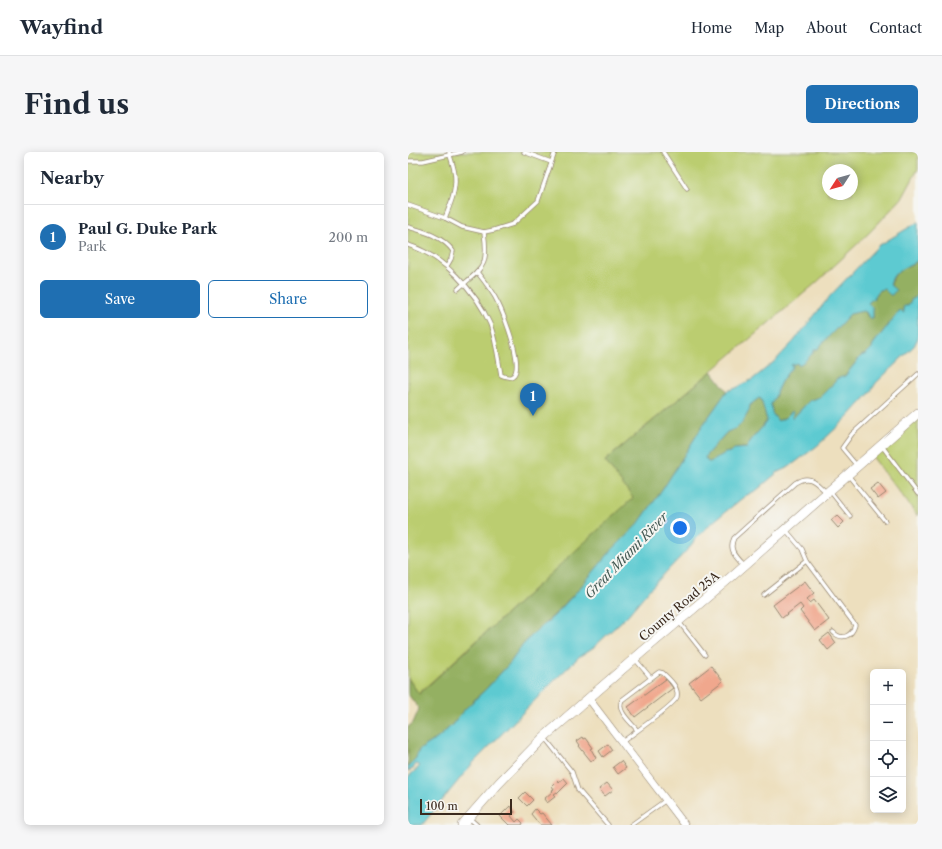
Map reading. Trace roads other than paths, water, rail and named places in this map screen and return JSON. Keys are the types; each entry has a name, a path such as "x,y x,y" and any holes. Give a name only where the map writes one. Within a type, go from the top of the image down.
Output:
{"main road":[{"name":"County Road 25A","path":"462,825 499,783 544,737 786,530 918,413"}],"street":[{"path":"589,699 686,825"}],"lane":[{"path":"408,161 423,161 462,152"},
{"path":"524,152 535,154 551,162"},
{"path":"408,205 445,218 462,228 484,232 513,224 538,201 555,152"},
{"path":"663,152 687,189"},
{"path":"445,218 452,201 456,176 449,154"},
{"path":"408,227 433,236 448,244 453,250 451,259 447,266"},
{"path":"458,289 481,269 486,260 484,232"},
{"path":"408,245 419,248 447,266 479,303 490,324 496,343 501,375 507,378 511,377 516,368 515,349 508,324 498,302 487,284 477,272"},
{"path":"858,467 842,448 852,434 918,374"},
{"path":"882,446 918,494"},
{"path":"848,475 885,521"},
{"path":"744,566 732,550 734,538 801,479 814,481 829,492 850,516"},
{"path":"786,530 802,549 806,561 855,625 854,630 846,637 840,636 833,632"},
{"path":"764,595 806,561"},
{"path":"679,621 705,655"},
{"path":"635,659 651,678"},
{"path":"622,742 673,703 677,697 674,685 663,673 659,672 622,700 620,704 620,709 637,730"},
{"path":"544,737 572,772 578,790 608,825"},
{"path":"631,825 666,800"},
{"path":"469,818 477,825"}],"water":[{"name":"Great Miami River","path":"918,222 918,260 898,272 892,279 890,285 896,290 892,295 890,295 884,289 879,290 874,298 868,303 873,309 873,318 869,318 866,312 863,311 850,314 805,361 798,365 797,363 791,365 793,366 781,382 771,404 772,413 778,421 786,417 792,411 793,418 809,401 820,397 835,382 836,379 845,376 861,356 866,354 872,348 874,343 900,310 904,313 903,307 908,305 918,293 918,338 914,346 876,383 869,394 847,418 817,446 789,467 778,472 757,490 745,496 697,537 688,549 648,591 627,616 594,647 580,656 472,764 422,825 408,825 408,777 420,766 417,764 413,769 408,771 408,767 416,758 419,750 438,738 451,726 464,710 510,663 532,635 555,615 611,551 638,524 663,489 705,422 727,391 753,379 775,361 794,341 830,296 878,246","holes":["759,398 761,399 767,420 747,448 734,449 731,452 725,453 708,462 705,458 707,454 727,432 737,428 744,420 749,411 750,405"]}],"place":[{"name":"Paul G. Duke Park","path":"533,416"}]}
